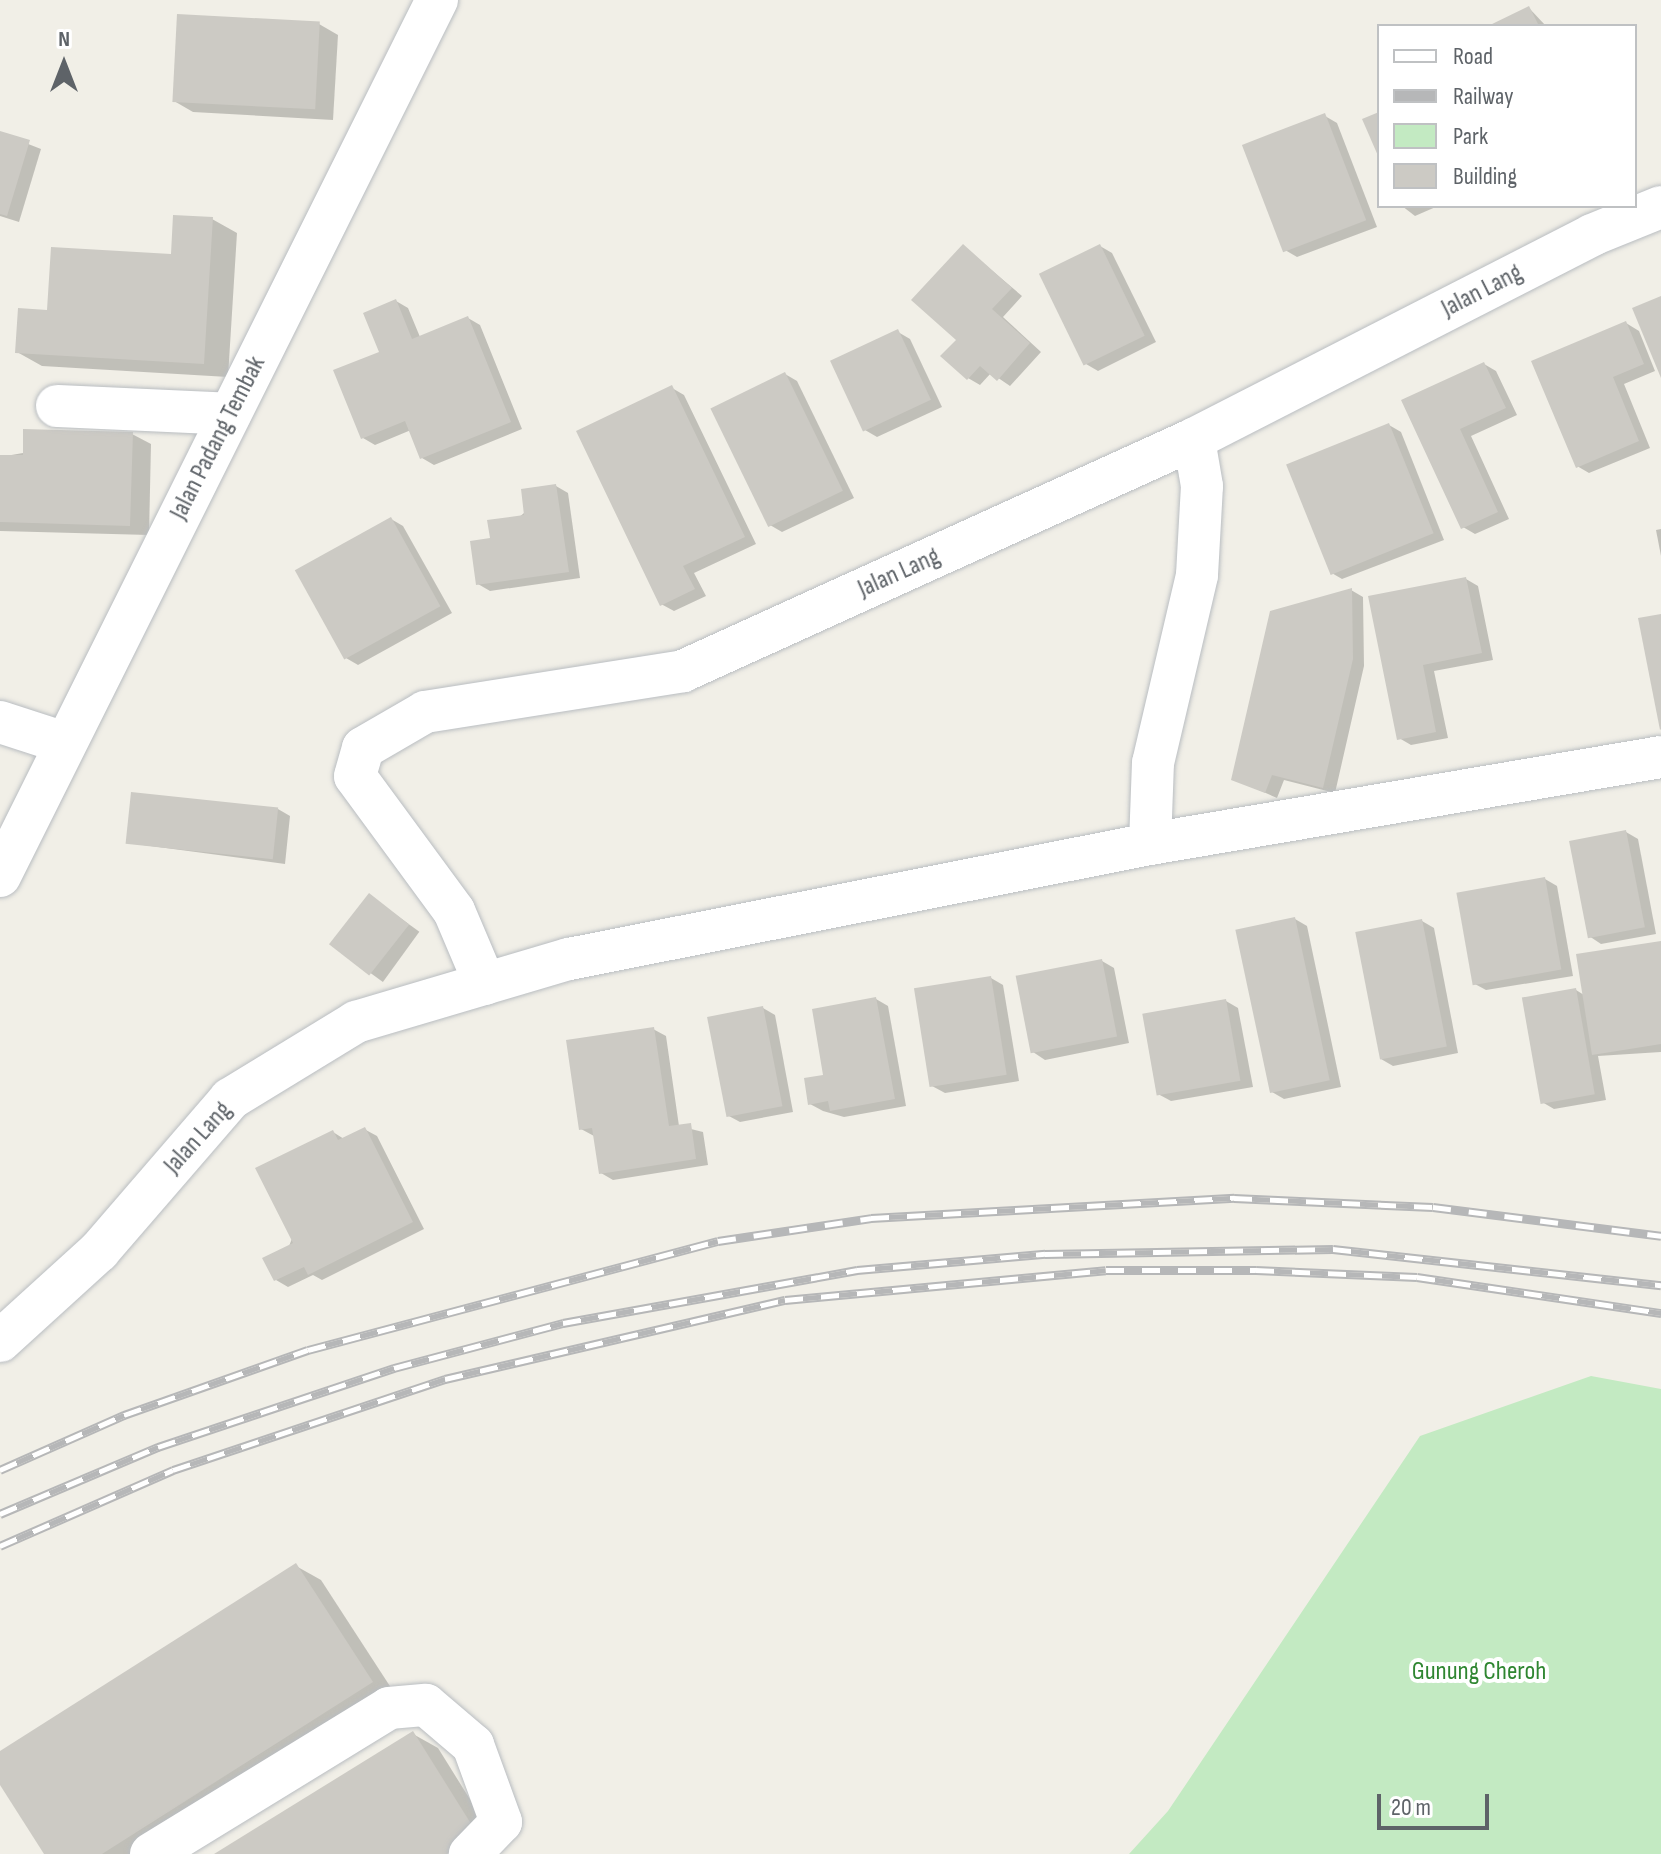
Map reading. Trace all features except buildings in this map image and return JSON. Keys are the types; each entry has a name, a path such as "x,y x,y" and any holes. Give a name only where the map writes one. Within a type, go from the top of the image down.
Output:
{"street":[{"name":"Jalan Padang Tembak","path":"0,876 437,0"},
{"name":"Jalan Lang","path":"485,984 454,911 355,776 363,748 425,712 683,671 1194,439 1592,235 1661,207"},
{"path":"57,406 230,414"},
{"path":"1150,844 1153,763 1197,575 1202,486 1194,439"},
{"path":"0,722 65,743"},
{"name":"Jalan Lang","path":"0,1341 99,1251 230,1099 356,1022 569,959 1150,844 1661,757"},
{"path":"151,1854 389,1708 426,1705 473,1745 501,1822 470,1854"}],"green space":[{"name":"Gunung Cheroh","path":"1591,1376 1661,1389 1661,1854 1129,1854 1168,1811 1420,1436"}],"railway":[{"path":"0,1470 124,1415 308,1350 718,1241 871,1218 1234,1198 1433,1207 1661,1236"},
{"path":"0,1514 158,1447 394,1368 563,1323 857,1270 1045,1254 1333,1249 1661,1285"},
{"path":"0,1546 173,1470 445,1379 785,1300 1106,1270 1256,1270 1417,1277 1661,1313"}]}
